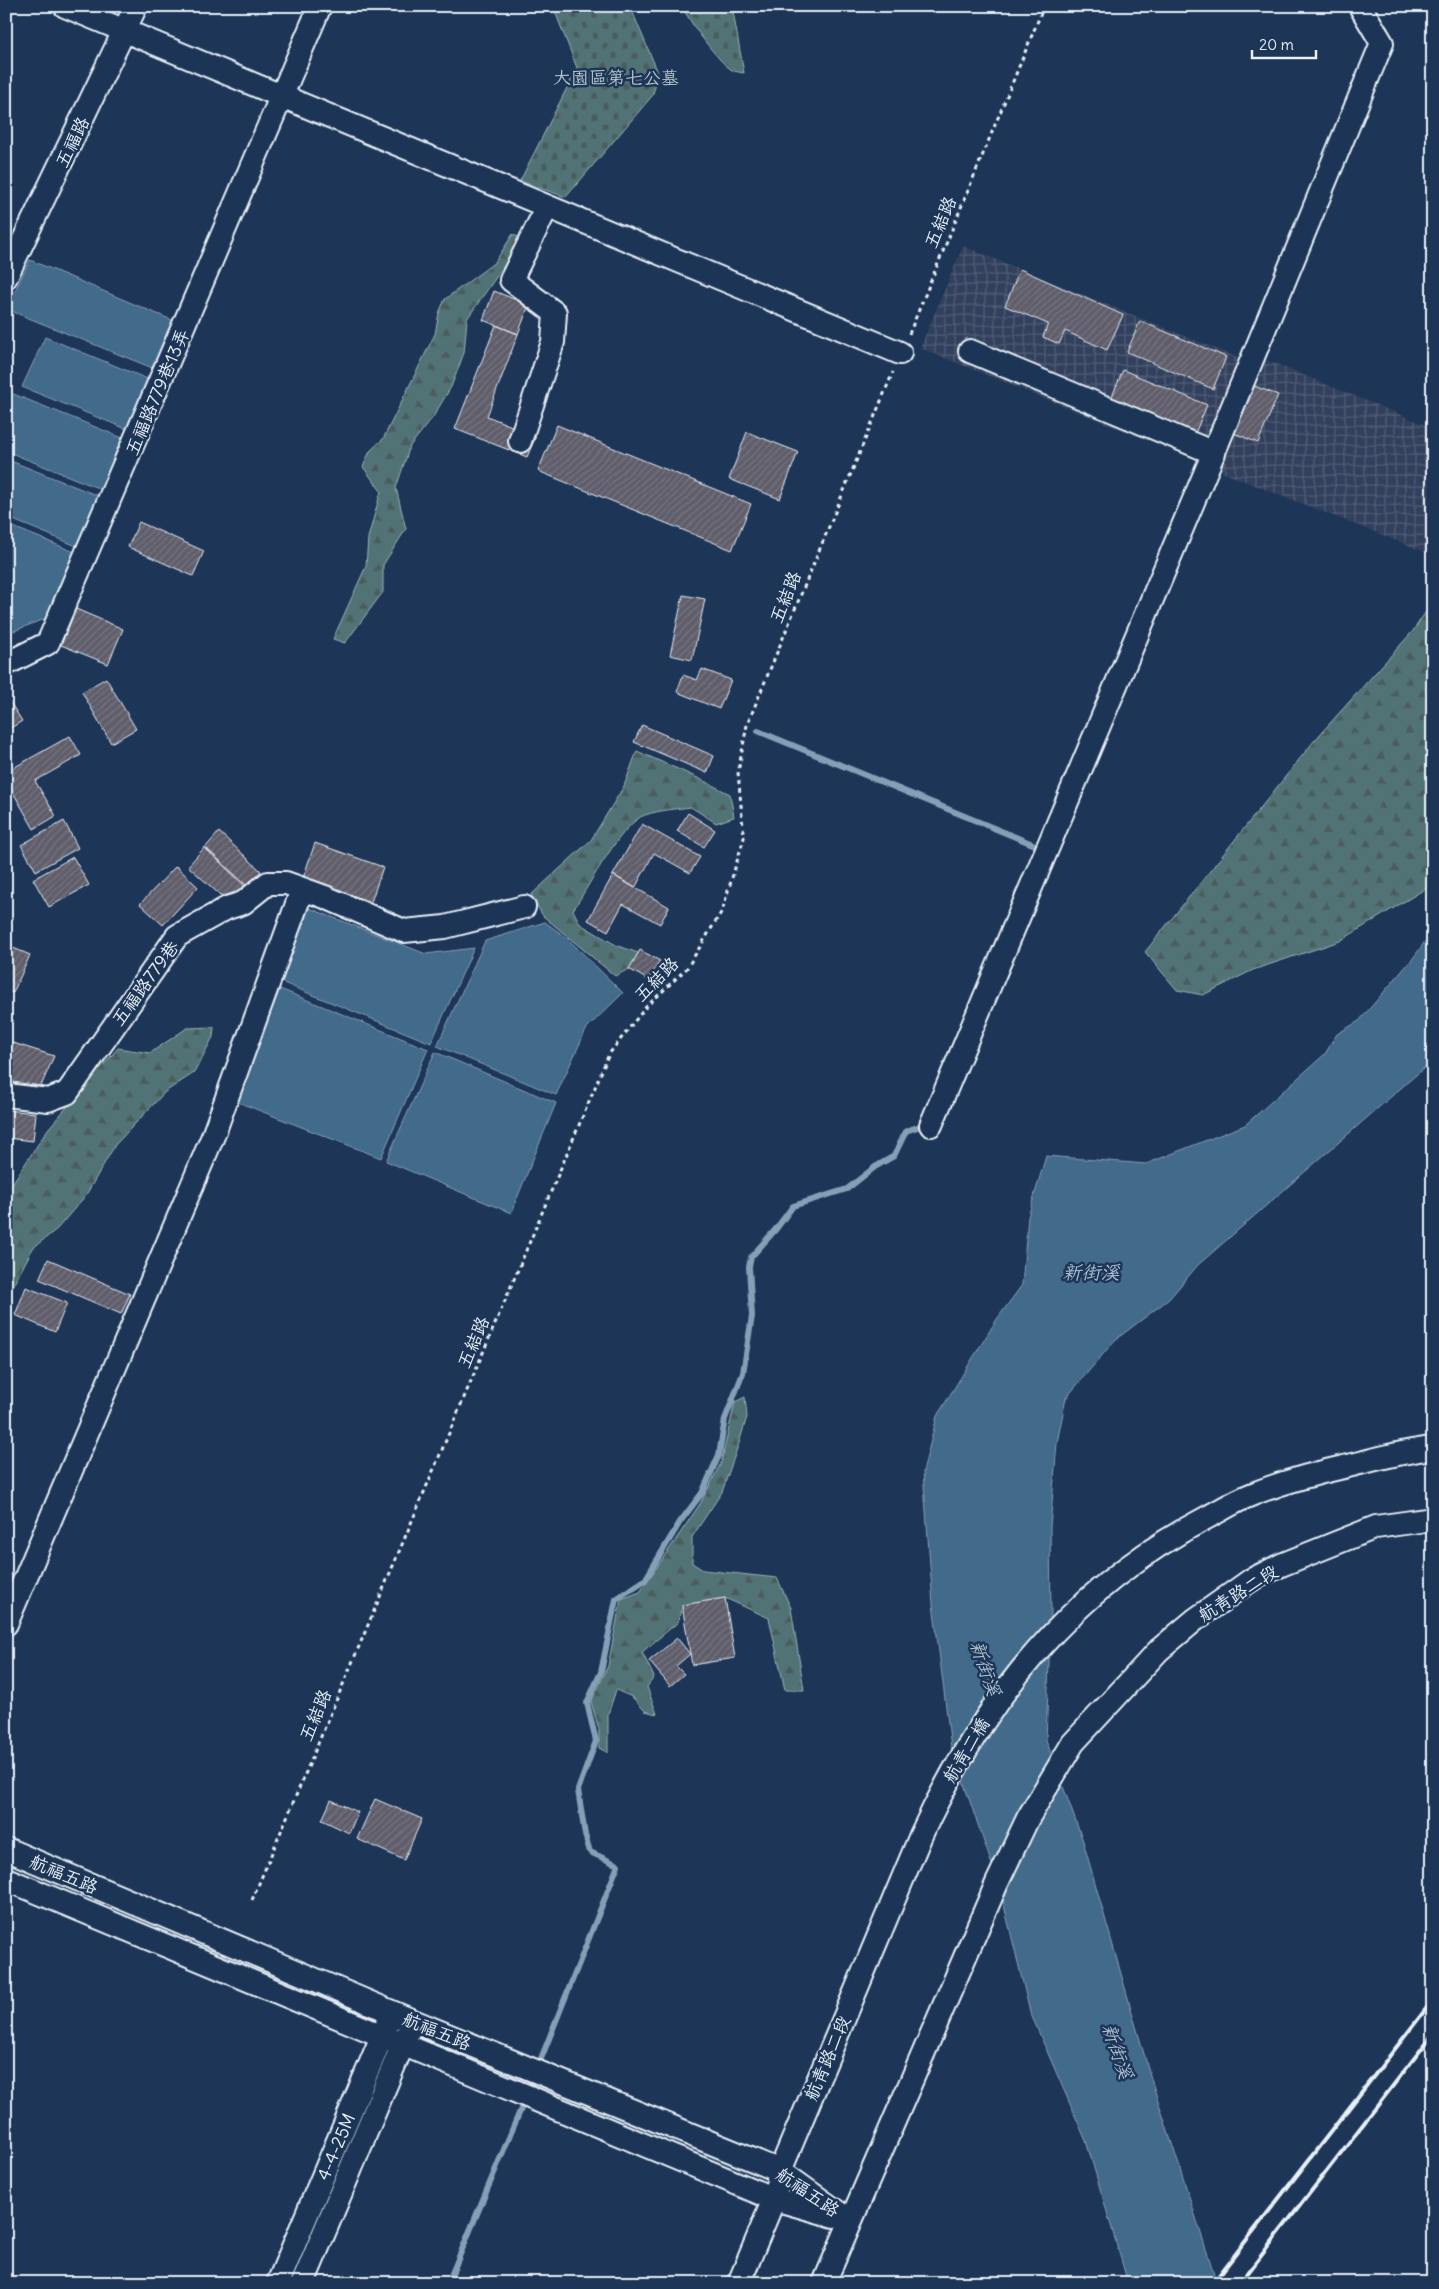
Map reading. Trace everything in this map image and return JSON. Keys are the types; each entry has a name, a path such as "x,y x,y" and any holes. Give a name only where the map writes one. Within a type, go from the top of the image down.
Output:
{"street":[{"path":"65,6 900,353"},
{"name":"五福路","path":"6,277 136,6"},
{"name":"五福路779巷13弄","path":"6,664 48,643 283,97 320,6"},
{"path":"931,1125 1214,453 1382,43 1360,6"},
{"path":"520,441 553,342 555,313 511,280 547,207"},
{"path":"970,351 1214,453"},
{"name":"五福路779巷","path":"6,1095 48,1100 67,1092 177,936 227,908 243,903 268,883 286,883 302,890"},
{"path":"6,1624 213,1136 302,890 325,897 404,931 446,927 524,908"},
{"name":"航青二橋","path":"921,1835 945,1784 983,1720 1042,1644 1104,1583 1133,1561 1188,1528 1252,1494 1330,1470 1409,1451 1433,1448"},
{"name":"航青路二段","path":"850,2221 997,1883 1028,1818 1073,1743 1159,1650 1196,1619 1251,1580 1281,1565 1376,1527 1433,1519"},
{"name":"航青路二段","path":"739,2283 774,2198 780,2171 921,1835"},
{"name":"航福五路","path":"6,1849 402,2017 780,2171 850,2221"},
{"name":"航福五路","path":"6,1879 392,2041 774,2198 850,2221"},
{"name":"4-4-25M","path":"302,2283 402,2017"},
{"name":"4-4-25M","path":"278,2283 392,2041"},
{"path":"824,2283 850,2221"}],"path":[{"name":"五結路","path":"252,1900 609,1054 645,1008 687,968 722,911 744,838 738,772 748,725 1044,6"}],"shaded area":[{"path":"963,246 1241,359 1199,461 920,348"},
{"path":"1264,359 1433,428 1433,555 1219,471"}],"green space":[{"name":"大園區第七公墓","path":"555,6 630,6 659,75 652,96 566,197 520,181 577,68 556,14"},
{"name":"大園區第七公墓","path":"682,6 732,6 744,73 736,72 726,66 697,31"},
{"path":"513,234 522,240 467,319 464,353 451,387 433,417 410,446 396,488 406,529 383,565 383,592 345,643 333,639 366,566 368,538 381,491 363,467 370,451 383,439 435,334 439,313 445,299 495,262"},
{"path":"1433,601 1433,884 1340,941 1253,970 1203,995 1177,990 1145,952 1314,741 1413,631"},
{"path":"637,751 730,794 734,817 716,823 691,807 656,812 636,820 616,842 573,910 580,924 616,945 638,953 629,969 615,976 543,916 531,895 591,840 624,786"},
{"path":"214,1027 213,1037 194,1073 165,1092 115,1145 86,1195 57,1229 33,1248 6,1299 6,1193 48,1129 118,1048 150,1053 187,1028"},
{"path":"745,1397 747,1417 739,1443 722,1492 692,1537 692,1563 703,1570 777,1578 791,1608 804,1690 785,1690 769,1618 725,1598 683,1605 677,1623 642,1652 654,1677 647,1687 657,1714 645,1711 632,1697 616,1690 608,1714 608,1753 599,1748 599,1729 591,1702 608,1666 621,1599 640,1592 700,1504 721,1463 735,1402"}],"water":[{"path":"30,260 174,321 155,369 6,309"},
{"path":"45,337 150,380 129,430 22,387"},
{"path":"6,391 125,439 103,490 6,451"},
{"path":"6,459 101,497 79,547 6,517"},
{"path":"6,524 77,553 49,617 14,631 6,627"},
{"path":"309,908 426,954 474,948 431,1043 281,982"},
{"path":"545,922 567,938 623,993 587,1028 556,1095 437,1046 485,941"},
{"name":"新街溪","path":"1433,930 1432,1061 1198,1265 1169,1299 1115,1340 1066,1398 1057,1443 1050,1527 1051,1611 1046,1740 1083,1841 1152,2082 1217,2283 1128,2283 1086,2141 1030,2012 999,1885 951,1747 933,1604 923,1472 937,1416 997,1319 1022,1285 1028,1217 1046,1156 1146,1164 1245,1125 1325,1054 1337,1034 1359,1021 1414,957"},
{"path":"280,989 428,1049 381,1158 235,1101"},
{"path":"435,1052 556,1103 511,1213 386,1161"}],"building":[{"path":"1020,269 1123,315 1107,350 1065,331 1059,344 1043,337 1048,324 1005,306"},
{"path":"494,291 529,305 518,334 483,320"},
{"path":"1140,321 1226,357 1213,389 1127,352"},
{"path":"496,325 518,334 487,416 536,436 527,457 455,429"},
{"path":"1123,370 1207,405 1195,433 1111,399"},
{"path":"1254,386 1278,395 1258,443 1234,433"},
{"path":"557,425 751,504 732,550 538,471"},
{"path":"747,432 798,452 780,499 729,479"},
{"path":"139,522 204,551 193,576 128,547"},
{"path":"683,595 705,599 692,660 670,655"},
{"path":"76,609 123,629 108,664 61,645"},
{"path":"702,669 731,680 719,709 677,692 683,675 697,680"},
{"path":"106,678 136,729 111,743 82,692"},
{"path":"6,696 22,721 6,731"},
{"path":"642,725 714,756 707,773 634,742"},
{"path":"70,736 81,755 35,781 56,816 34,829 6,780 6,772"},
{"path":"688,813 715,830 704,847 677,831"},
{"path":"64,821 78,848 36,871 21,845"},
{"path":"642,824 700,857 690,873 654,853 635,888 613,875"},
{"path":"219,832 261,871 246,887 205,848"},
{"path":"315,843 383,867 371,902 303,878"},
{"path":"205,847 247,886 230,904 188,866"},
{"path":"73,857 89,885 49,907 33,879"},
{"path":"176,866 198,887 163,925 140,904"},
{"path":"613,875 669,907 660,924 623,904 608,931 588,920"},
{"path":"6,945 30,955 13,993 6,990"},
{"path":"640,950 660,961 648,980 629,969"},
{"path":"10,1042 54,1056 41,1086 6,1081 6,1050"},
{"path":"6,1110 36,1113 33,1141 6,1138"},
{"path":"48,1259 130,1294 121,1314 39,1279"},
{"path":"26,1287 67,1303 55,1332 15,1315"},
{"path":"725,1598 735,1658 692,1665 682,1605"},
{"path":"677,1638 690,1654 676,1666 684,1674 670,1686 649,1661"},
{"path":"375,1799 422,1819 404,1860 357,1839"},
{"path":"331,1800 358,1812 349,1833 322,1820"}],"waterway":[{"path":"758,731 1040,847 1038,851"},
{"path":"448,2283 523,2104 618,1865 590,1852 585,1835 578,1790 596,1741 587,1703 601,1672 616,1599 645,1580 680,1522 702,1493 719,1455 725,1419 743,1373 752,1316 749,1267 751,1257 793,1206 847,1189 875,1167 894,1156 906,1131 923,1125 925,1121"}],"railway":[{"path":"1213,2283 1433,2000"},
{"path":"1240,2283 1433,2034"}]}
